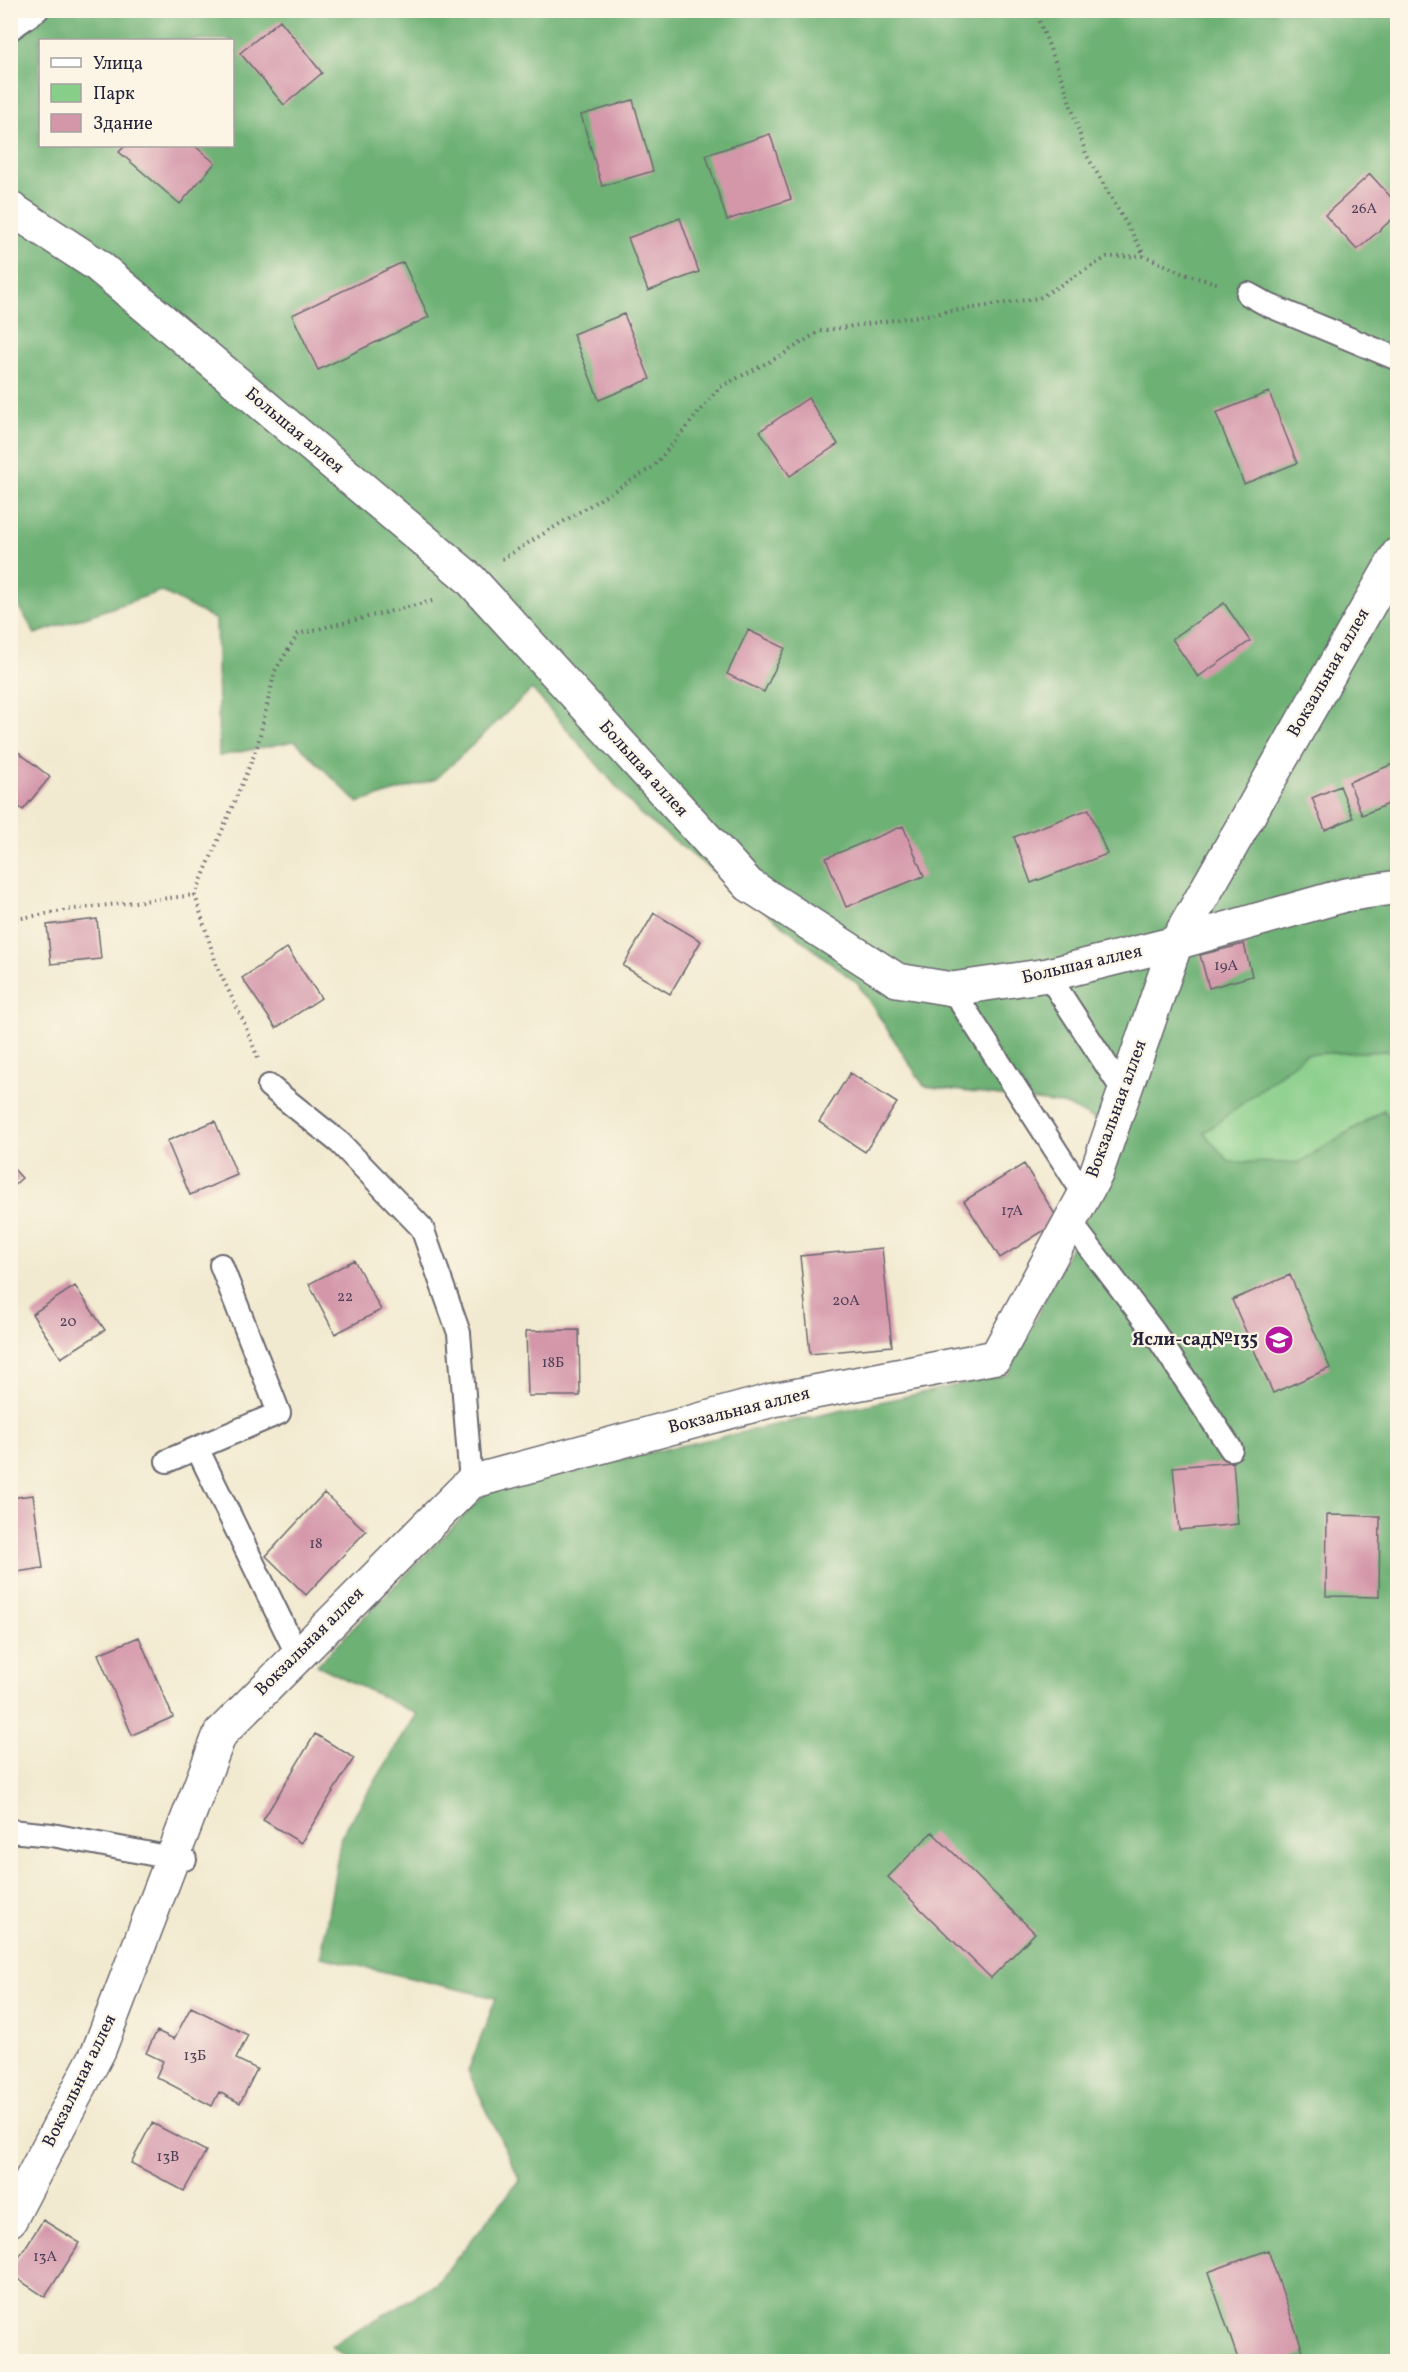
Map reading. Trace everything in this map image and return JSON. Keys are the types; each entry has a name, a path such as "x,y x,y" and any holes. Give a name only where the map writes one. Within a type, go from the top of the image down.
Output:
{"street":[{"name":"Большая аллея","path":"10,208 97,265 470,579 749,885 897,980 952,989 1048,975 1176,943 1345,895 1398,887"},
{"name":"Вокзальная аллея","path":"10,2220 99,2050 179,1859 220,1734 297,1654 471,1482 773,1400 996,1357 1095,1174 1176,943 1398,554"}],"lane":[{"path":"10,29 37,10"},
{"path":"1248,294 1268,305 1398,358"},
{"path":"1048,975 1124,1092"},
{"path":"952,989 1079,1205 1078,1232 1154,1332 1231,1449"},
{"path":"269,1086 340,1143 422,1228 459,1333 471,1482"},
{"path":"167,1461 279,1413 221,1265"},
{"path":"198,1448 297,1654"},
{"path":"10,1831 52,1834 179,1859"}],"path":[{"path":"1035,10 1065,87 1086,154 1144,256"},
{"path":"269,1086 242,1018 217,967 195,894 257,748 275,671 298,634 456,595 470,579 653,466 720,387 782,355 820,331 1039,298 1107,257 1144,256 1184,274 1248,294"},
{"path":"10,920 74,909 195,894"}],"green space":[{"path":"27,10 1397,11 1397,1059 1390,1051 1306,1054 1204,1133 1229,1162 1298,1163 1384,1110 1397,1130 1397,2361 352,2362 331,2346 436,2284 520,2180 468,2071 496,1998 321,1957 341,1836 417,1714 317,1665 492,1487 1008,1374 1126,1135 1066,1105 924,1086 858,984 640,814 532,689 436,779 358,803 295,741 219,756 216,620 161,591 35,634 10,590 10,33"},
{"path":"1391,1051 1397,1059 1397,1130 1383,1110 1299,1163 1229,1163 1204,1133 1306,1054"}],"building":[{"path":"280,20 322,73 284,105 240,53"},
{"path":"633,100 653,171 602,186 581,115"},
{"path":"770,134 791,199 727,220 706,155"},
{"path":"124,147 196,147 215,163 180,204 119,152"},
{"path":"1370,174 1398,205 1398,214 1357,250 1325,215"},
{"path":"680,218 699,272 648,291 628,238"},
{"path":"403,262 429,317 318,370 292,315"},
{"path":"624,314 650,379 599,400 573,334"},
{"path":"1269,392 1297,463 1244,484 1216,413"},
{"path":"808,398 838,444 790,476 760,431"},
{"path":"1224,603 1250,641 1198,677 1172,639"},
{"path":"748,630 785,648 764,692 727,674"},
{"path":"12,747 50,777 23,810 10,800"},
{"path":"1393,764 1398,773 1398,800 1362,815 1349,782"},
{"path":"1340,786 1353,818 1325,830 1312,798"},
{"path":"1089,809 1107,854 1031,883 1014,837"},
{"path":"903,826 924,876 846,907 826,858"},
{"path":"654,913 701,941 670,994 623,966"},
{"path":"97,919 101,959 51,964 47,925"},
{"path":"1244,944 1252,976 1209,988 1200,955"},
{"path":"287,948 321,998 276,1028 242,978"},
{"path":"850,1073 897,1103 865,1152 819,1122"},
{"path":"215,1121 237,1175 190,1195 167,1141"},
{"path":"1024,1164 1059,1221 1000,1258 964,1201"},
{"path":"10,1165 22,1178 10,1189"},
{"path":"882,1248 892,1346 810,1354 800,1256"},
{"path":"354,1260 381,1310 335,1334 309,1284"},
{"path":"1290,1275 1330,1368 1273,1393 1232,1300"},
{"path":"75,1286 105,1330 61,1358 32,1314"},
{"path":"579,1330 580,1396 528,1396 526,1331"},
{"path":"1233,1462 1238,1524 1179,1530 1173,1467"},
{"path":"324,1493 366,1531 306,1595 266,1556"},
{"path":"33,1495 43,1568 10,1573 10,1498"},
{"path":"1327,1515 1380,1516 1379,1597 1326,1596"},
{"path":"139,1637 173,1717 132,1735 98,1654"},
{"path":"315,1734 354,1758 301,1843 263,1820"},
{"path":"932,1832 1035,1933 991,1978 888,1877"},
{"path":"191,2007 248,2035 236,2059 257,2069 240,2103 219,2092 212,2106 156,2077 163,2061 146,2053 157,2031 174,2039"},
{"path":"152,2123 206,2151 184,2191 131,2163"},
{"path":"43,2220 80,2243 45,2297 10,2274"},
{"path":"1268,2250 1304,2354 1284,2362 1239,2362 1208,2272"}],"place":[{"name":"Ясли-сад№135","path":"1279,1340"}]}
